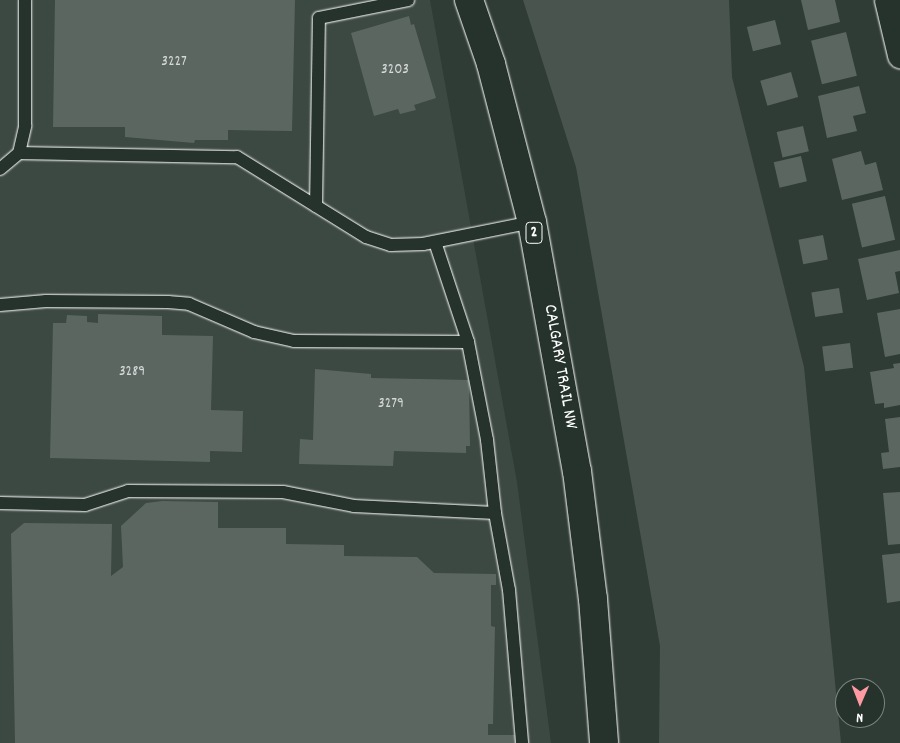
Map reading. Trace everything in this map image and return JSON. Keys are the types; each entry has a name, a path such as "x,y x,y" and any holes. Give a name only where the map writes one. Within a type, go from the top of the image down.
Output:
{"highway":[{"name":"CALGARY TRAIL NW","path":"470,0 492,64 532,222 578,470 593,599 604,743"}],"street":[{"path":"887,0 900,55"}],"lane":[{"path":"0,169 19,153 25,126 25,0"},
{"path":"316,206 319,18 408,0"},
{"path":"19,153 237,157 375,242 411,246 532,222"},
{"path":"436,242 468,342 493,474 494,513 509,590 522,743"},
{"path":"0,305 46,300 168,302 189,304 254,332 294,341 468,342"},
{"path":"0,503 85,505 128,490 273,492 354,506 494,513"}],"shaded area":[{"path":"0,0 430,0 517,482 551,743 0,743"},
{"path":"523,0 729,0 732,77 804,367 835,682 835,728 840,728 841,743 659,743 660,646 576,167"}],"building":[{"path":"55,0 295,0 292,131 228,130 228,140 195,140 194,143 125,137 125,127 53,127"},
{"path":"801,0 835,0 840,22 808,30"},
{"path":"409,16 411,25 414,24 436,98 414,105 416,110 400,114 398,109 374,116 351,33"},
{"path":"775,20 781,44 753,51 747,27"},
{"path":"846,32 857,76 822,84 811,41"},
{"path":"791,72 798,97 767,106 760,81"},
{"path":"859,86 866,113 853,116 857,131 827,138 818,96"},
{"path":"803,126 809,151 783,157 777,132"},
{"path":"861,151 865,165 876,162 883,190 842,200 832,159"},
{"path":"801,156 807,181 780,188 774,162"},
{"path":"885,196 895,240 862,247 852,204"},
{"path":"823,235 828,260 803,264 798,240"},
{"path":"900,250 900,271 895,272 899,293 867,300 858,259"},
{"path":"839,288 843,313 815,317 811,292"},
{"path":"900,309 900,354 885,357 877,313"},
{"path":"98,314 162,316 162,335 213,336 211,410 243,411 242,452 210,451 210,462 50,458 53,323 66,323 67,315 87,316 87,322 98,323"},
{"path":"850,343 853,368 825,371 822,346"},
{"path":"900,363 900,405 884,408 884,403 875,404 870,372 894,368 893,364"},
{"path":"315,369 371,374 371,378 469,380 470,446 466,446 466,453 394,451 393,466 299,464 300,439 313,440"},
{"path":"900,417 900,467 883,469 881,453 889,452 885,419"},
{"path":"900,492 900,544 888,545 883,493"},
{"path":"162,501 218,502 218,528 286,528 286,544 344,545 344,556 417,557 434,573 496,574 496,585 491,585 491,626 495,627 493,724 488,724 488,735 515,735 515,743 15,743 11,534 24,523 112,524 111,576 123,567 121,526 146,503"},
{"path":"900,553 900,601 887,603 882,555"}]}
